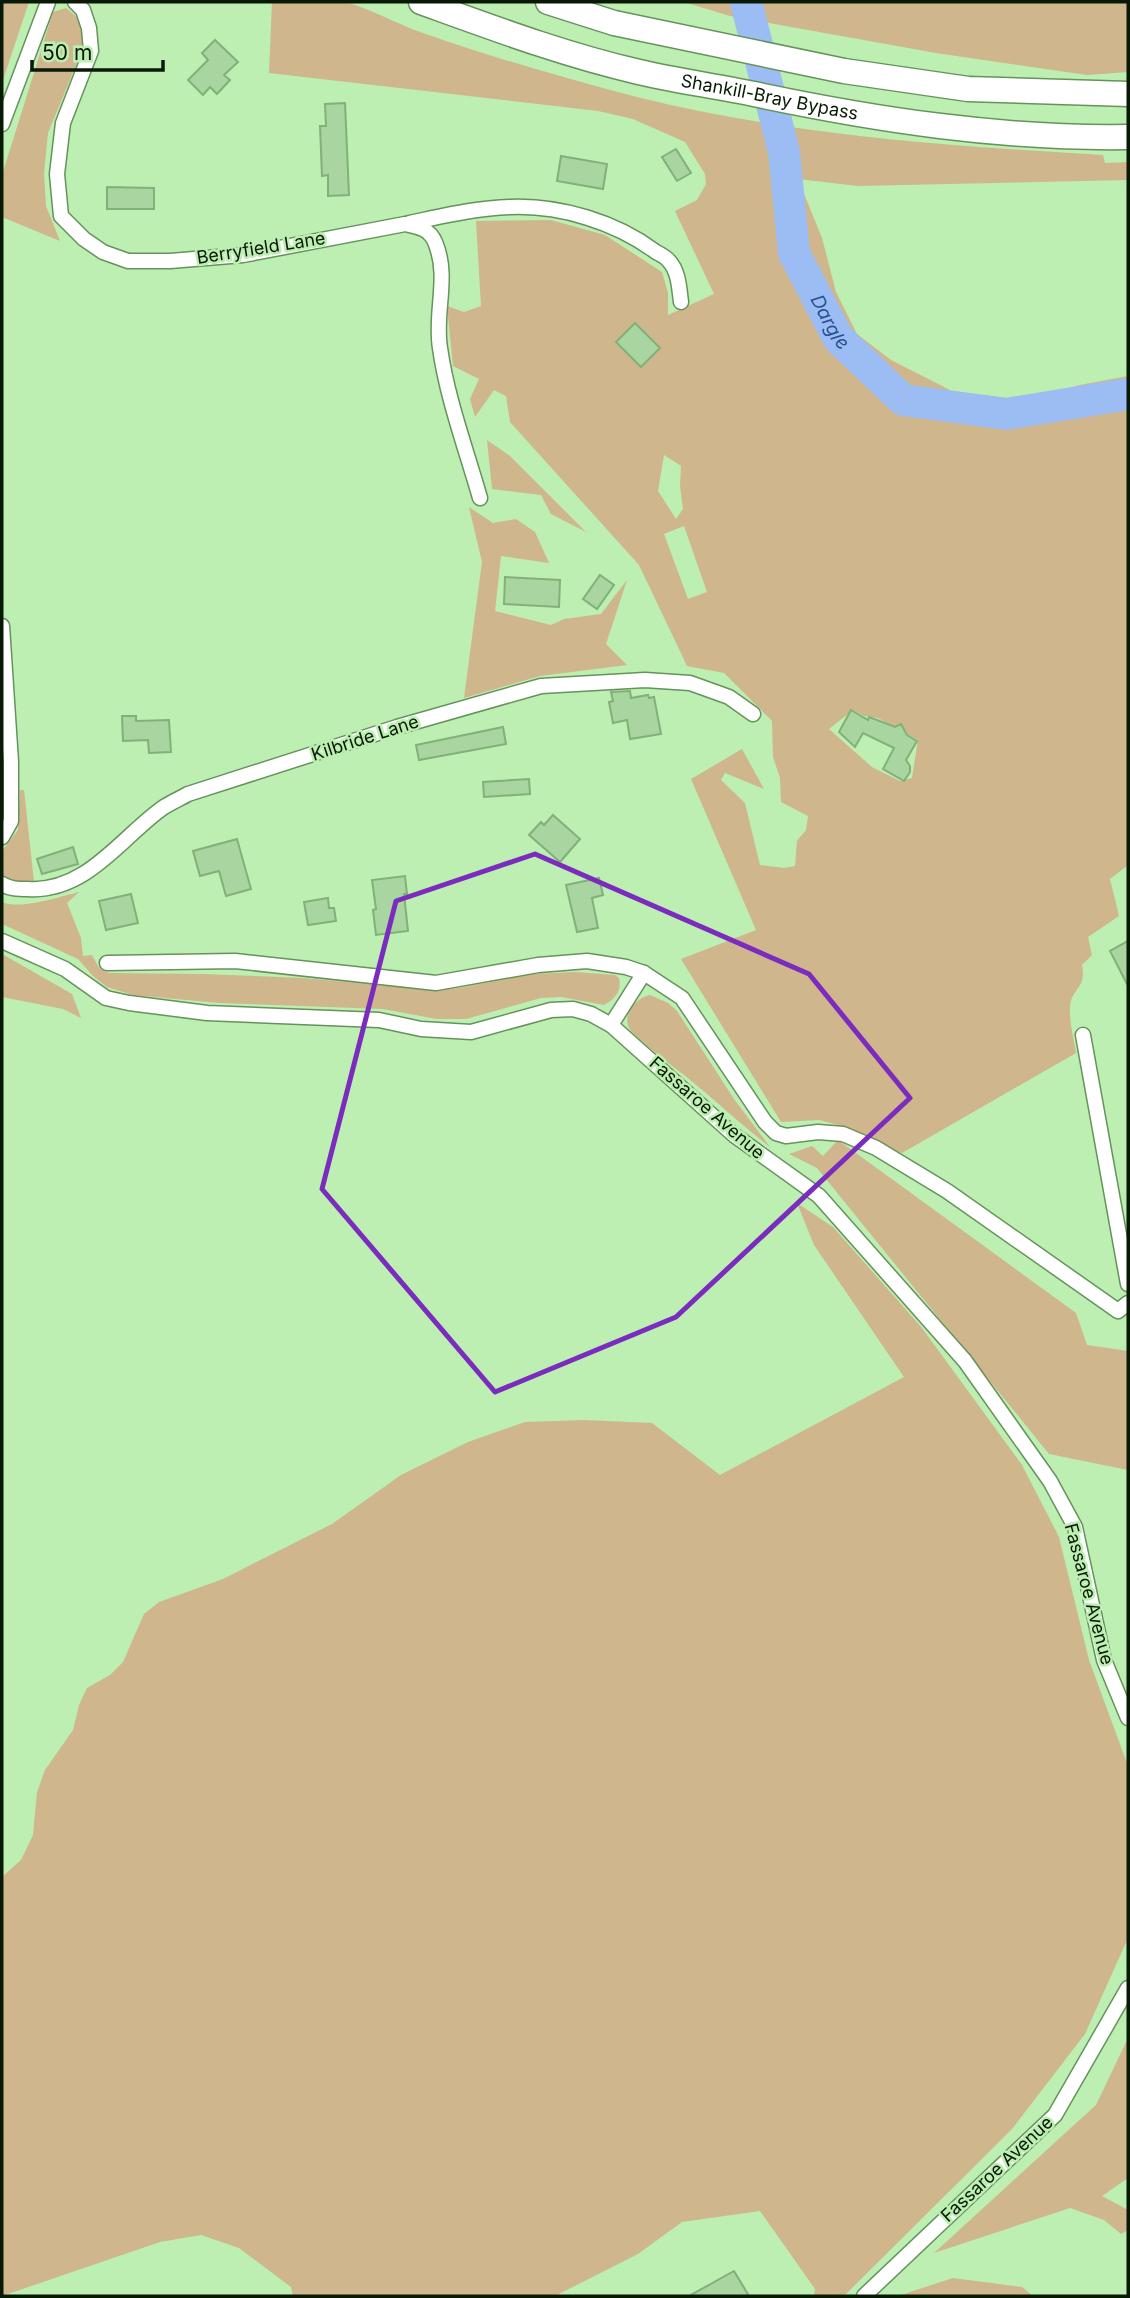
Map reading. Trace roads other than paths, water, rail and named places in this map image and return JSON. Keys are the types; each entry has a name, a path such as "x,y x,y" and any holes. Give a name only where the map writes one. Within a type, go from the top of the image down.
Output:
{"highway":[{"name":"Shankill-Bray Bypass","path":"421,2 509,34 638,72 799,103 906,122 1075,138 1128,137"},
{"path":"548,2 614,23 844,71 968,89 1128,94"},
{"path":"598,2 660,19 686,39"}],"street":[{"path":"2,124 48,2"},
{"name":"Berryfield Lane","path":"75,2 83,10 89,28 91,51 63,123 57,174 61,216 84,239 103,252 128,261 170,261 243,255 467,211 511,206 556,210 594,220 639,239 670,261 678,280 681,302"},
{"path":"405,224 426,229 434,239 440,256 443,284 439,311 439,346 480,498"},
{"path":"2,626 11,810 11,821 2,837"},
{"name":"Kilbride Lane","path":"2,884 8,888 34,890 67,882 107,859 163,807 188,794 397,727 541,686 645,680 690,683 729,697 753,714"},
{"name":"Fassaroe Avenue","path":"2,941 65,968 106,998 129,1003 207,1013 379,1020 421,1029 471,1032 551,1010 573,1009 591,1014 611,1025 734,1135 818,1196 965,1361 1050,1481 1075,1527 1104,1660 1128,1718"},
{"path":"107,963 235,961 436,983 538,965 587,961 626,967 644,974 682,999 765,1122 776,1133 786,1136 818,1132 844,1135 876,1148 947,1191 1118,1311 1127,1307 1128,1303"},
{"path":"611,1025 644,974"},
{"path":"1083,1035 1128,1284"},
{"name":"Fassaroe Avenue","path":"864,2296 1055,2115 1128,1988"}],"waterway":[{"name":"Dargle","path":"746,2 784,152 794,253 838,338 903,400 1006,414 1128,394"}]}
